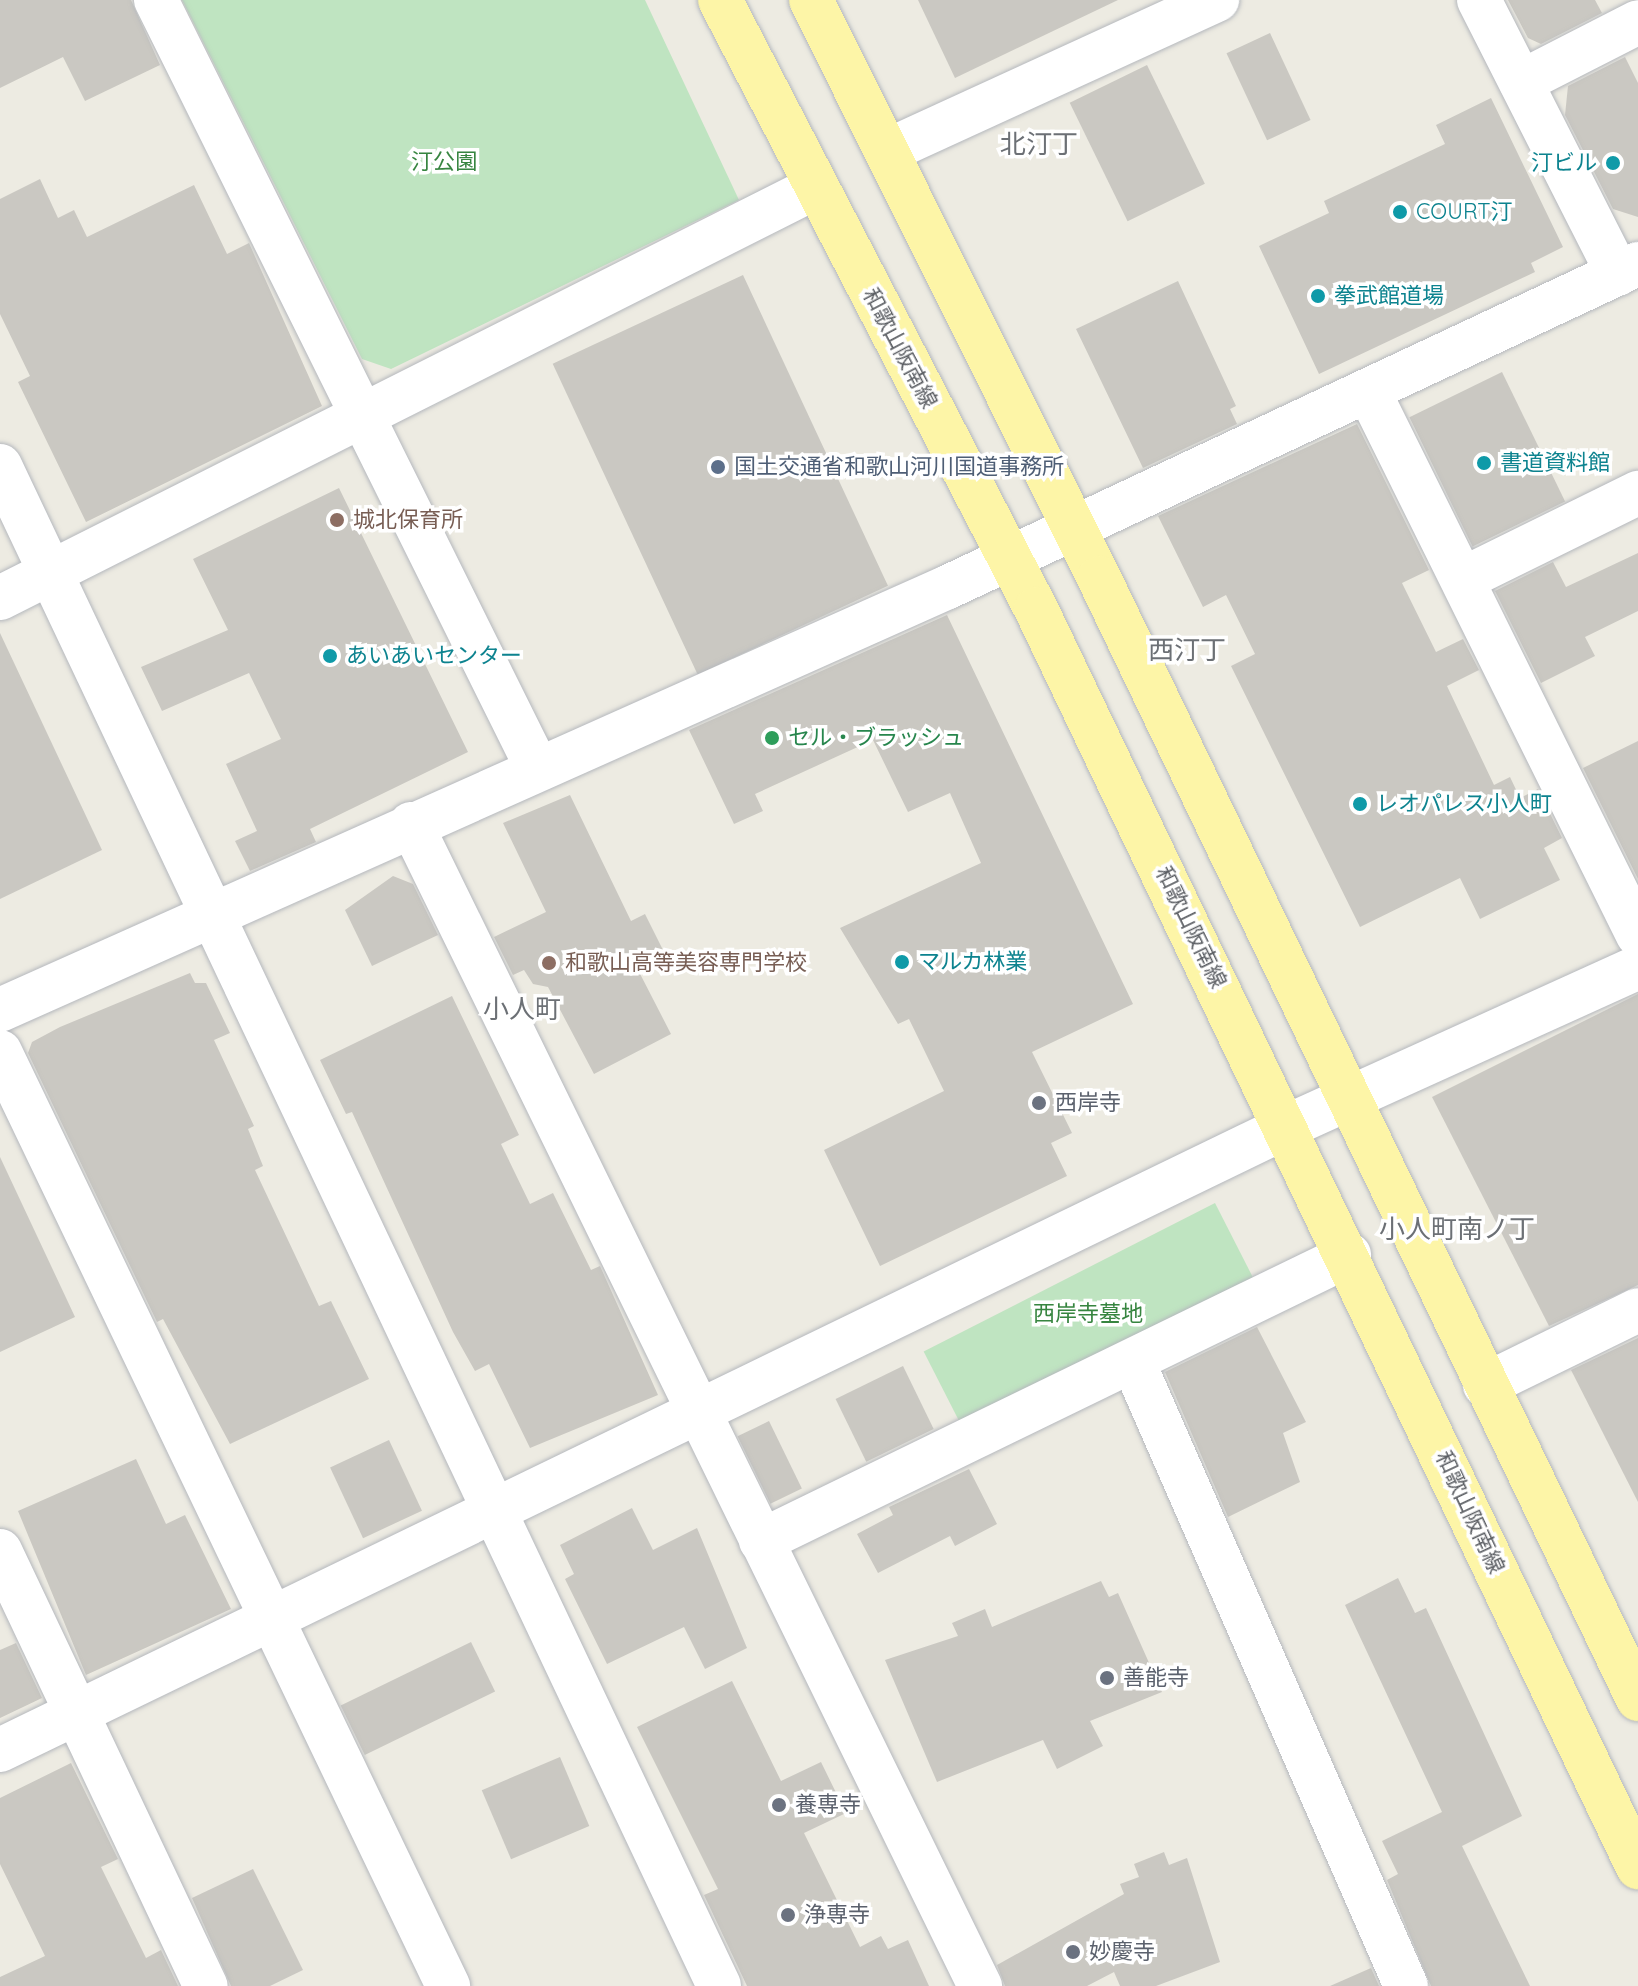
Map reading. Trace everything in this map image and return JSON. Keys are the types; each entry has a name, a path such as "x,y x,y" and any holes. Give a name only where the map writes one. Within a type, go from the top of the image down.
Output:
{"main road":[{"name":"和歌山阪南線","path":"720,0 1011,558 1349,1255 1638,1867"},
{"path":"811,0 889,150 1485,1385 1636,1687"}],"street":[{"path":"156,0 367,417 536,766"},
{"path":"889,150 1217,0"},
{"path":"0,1010 536,766 1011,558 1628,269 1521,82 1479,0"},
{"path":"1521,82 1638,22"},
{"path":"0,598 367,417 816,187"},
{"path":"1369,392 1465,578 1638,936 1543,984 1497,1032"},
{"path":"0,466 719,1986"},
{"path":"1465,578 1638,493"},
{"path":"411,824 702,1412 761,1541 980,1986"},
{"path":"0,1750 494,1515 1286,1127 1638,967"},
{"path":"0,1052 448,1986"},
{"path":"761,1541 1134,1364 1349,1255"},
{"path":"1485,1385 1638,1310"},
{"path":"1134,1364 1406,1986"},
{"path":"0,1551 206,1986"}],"green space":[{"name":"汀公園","path":"182,0 645,0 739,200 391,369 362,359"},
{"name":"西岸寺墓地","path":"1215,1203 1255,1282 964,1431 924,1351"}],"building":[{"path":"0,0 131,0 160,65 85,101 63,57 0,88"},
{"path":"918,0 1118,0 955,78"},
{"path":"1508,0 1595,0 1602,13 1541,44 1528,38"},
{"path":"1270,33 1311,120 1267,140 1226,53"},
{"name":"汀ビル","path":"1625,57 1638,83 1638,217 1613,209 1565,115 1568,86"},
{"path":"1147,65 1205,184 1128,221 1070,103"},
{"path":"1491,98 1563,247 1531,263 1535,272 1319,374 1259,246 1329,213 1324,201 1445,144 1436,125"},
{"path":"40,179 58,218 74,210 87,237 194,185 227,254 249,243 322,406 86,522 18,382 30,376 0,314 0,199"},
{"name":"国土交通省和歌山河川国道事務所","path":"743,275 888,586 698,675 553,364"},
{"path":"1178,281 1236,406 1230,409 1237,424 1143,468 1076,329"},
{"name":"書道資料館","path":"1502,372 1565,501 1473,547 1409,417"},
{"path":"1357,424 1429,570 1402,583 1436,652 1463,639 1479,670 1447,686 1494,785 1510,777 1520,798 1538,789 1562,838 1544,848 1560,880 1480,919 1460,878 1360,927 1231,666 1255,654 1226,595 1203,607 1158,516"},
{"name":"あいあいセンター","path":"339,488 468,752 310,829 316,842 250,871 235,841 257,831 226,764 281,739 249,673 162,711 141,667 228,630 193,559"},
{"path":"1638,553 1638,611 1585,637 1595,656 1541,683 1495,591 1553,562 1566,587"},
{"path":"947,615 1133,1004 1032,1052 1072,1133 1051,1143 1067,1176 880,1266 824,1150 944,1091 909,1019 898,1024 840,928 981,863 950,793 908,812 873,740 755,794 763,811 734,824 689,730"},
{"path":"0,633 102,850 0,899"},
{"path":"1638,741 1638,879 1583,768"},
{"path":"570,795 631,921 645,914 663,950 635,964 671,1034 594,1074 548,987 533,984 524,970 513,975 494,937 546,912 503,823"},
{"path":"393,876 413,884 438,935 372,966 345,910"},
{"path":"190,973 195,983 206,983 230,1033 214,1040 254,1126 248,1129 263,1166 255,1170 319,1306 331,1301 369,1379 230,1444 163,1319 157,1322 28,1053 32,1042 60,1027"},
{"path":"1638,994 1638,1285 1549,1326 1432,1097"},
{"path":"452,996 519,1135 501,1144 530,1204 553,1193 591,1270 600,1266 658,1395 530,1448 489,1364 475,1371 453,1332 352,1112 346,1114 320,1060"},
{"path":"0,1157 75,1317 0,1352"},
{"path":"1257,1327 1306,1422 1283,1433 1300,1482 1228,1517 1165,1372"},
{"path":"1638,1338 1638,1502 1571,1370"},
{"path":"903,1366 934,1429 866,1462 836,1399"},
{"path":"769,1421 802,1488 770,1504 738,1436"},
{"path":"389,1440 422,1511 363,1538 330,1467"},
{"path":"136,1459 166,1524 185,1515 231,1609 86,1675 18,1511"},
{"path":"969,1469 997,1524 955,1546 950,1536 878,1573 857,1534 893,1515 889,1507"},
{"path":"632,1508 653,1550 697,1528 747,1648 705,1669 684,1627 607,1664 565,1579 574,1574 560,1545"},
{"path":"1398,1578 1415,1613 1426,1608 1522,1816 1462,1846 1530,1986 1431,1986 1387,1880 1398,1874 1382,1841 1442,1812 1345,1605"},
{"path":"1101,1581 1109,1597 1118,1593 1162,1692 1090,1721 1103,1746 1057,1769 1043,1740 937,1782 885,1660 958,1636 952,1623 985,1609 992,1627"},
{"path":"471,1642 495,1691 365,1755 341,1706"},
{"path":"16,1643 42,1698 0,1718 0,1650"},
{"path":"732,1681 781,1781 821,1762 846,1813 804,1833 860,1947 881,1936 888,1949 908,1940 929,1986 747,1986 704,1895 718,1889 637,1727"},
{"path":"560,1757 589,1826 511,1859 482,1790"},
{"path":"71,1763 118,1859 101,1867 146,1958 161,1950 178,1986 0,1986 0,1977 45,1956 0,1864 0,1798"},
{"path":"1164,1852 1169,1865 1187,1858 1220,1962 1156,1986 1120,1986 1114,1972 1087,1986 1005,1986 997,1965 1124,1894 1120,1884 1139,1877 1134,1864"},
{"path":"253,1869 303,1970 270,1986 231,1986 192,1898"},
{"path":"1371,1968 1379,1986 1330,1986"}],"place":[{"name":"汀ビル","path":"1613,163"},
{"name":"COURT汀","path":"1400,212"},
{"name":"拳武館道場","path":"1318,296"},
{"name":"書道資料館","path":"1484,463"},
{"name":"国土交通省和歌山河川国道事務所","path":"718,467"},
{"name":"城北保育所","path":"337,520"},
{"name":"あいあいセンター","path":"330,656"},
{"name":"セル・ブラッシュ","path":"772,738"},
{"name":"レオパレス小人町","path":"1360,804"},
{"name":"マルカ林業","path":"902,962"},
{"name":"和歌山高等美容専門学校","path":"549,963"},
{"name":"西岸寺","path":"1039,1103"},
{"name":"善能寺","path":"1107,1678"},
{"name":"養専寺","path":"779,1805"},
{"name":"浄専寺","path":"788,1915"},
{"name":"妙慶寺","path":"1073,1952"}],"district":[{"name":"北汀丁","path":"1039,144"},
{"name":"西汀丁","path":"1187,650"},
{"name":"小人町","path":"522,1009"},
{"name":"小人町南ノ丁","path":"1457,1229"}]}
